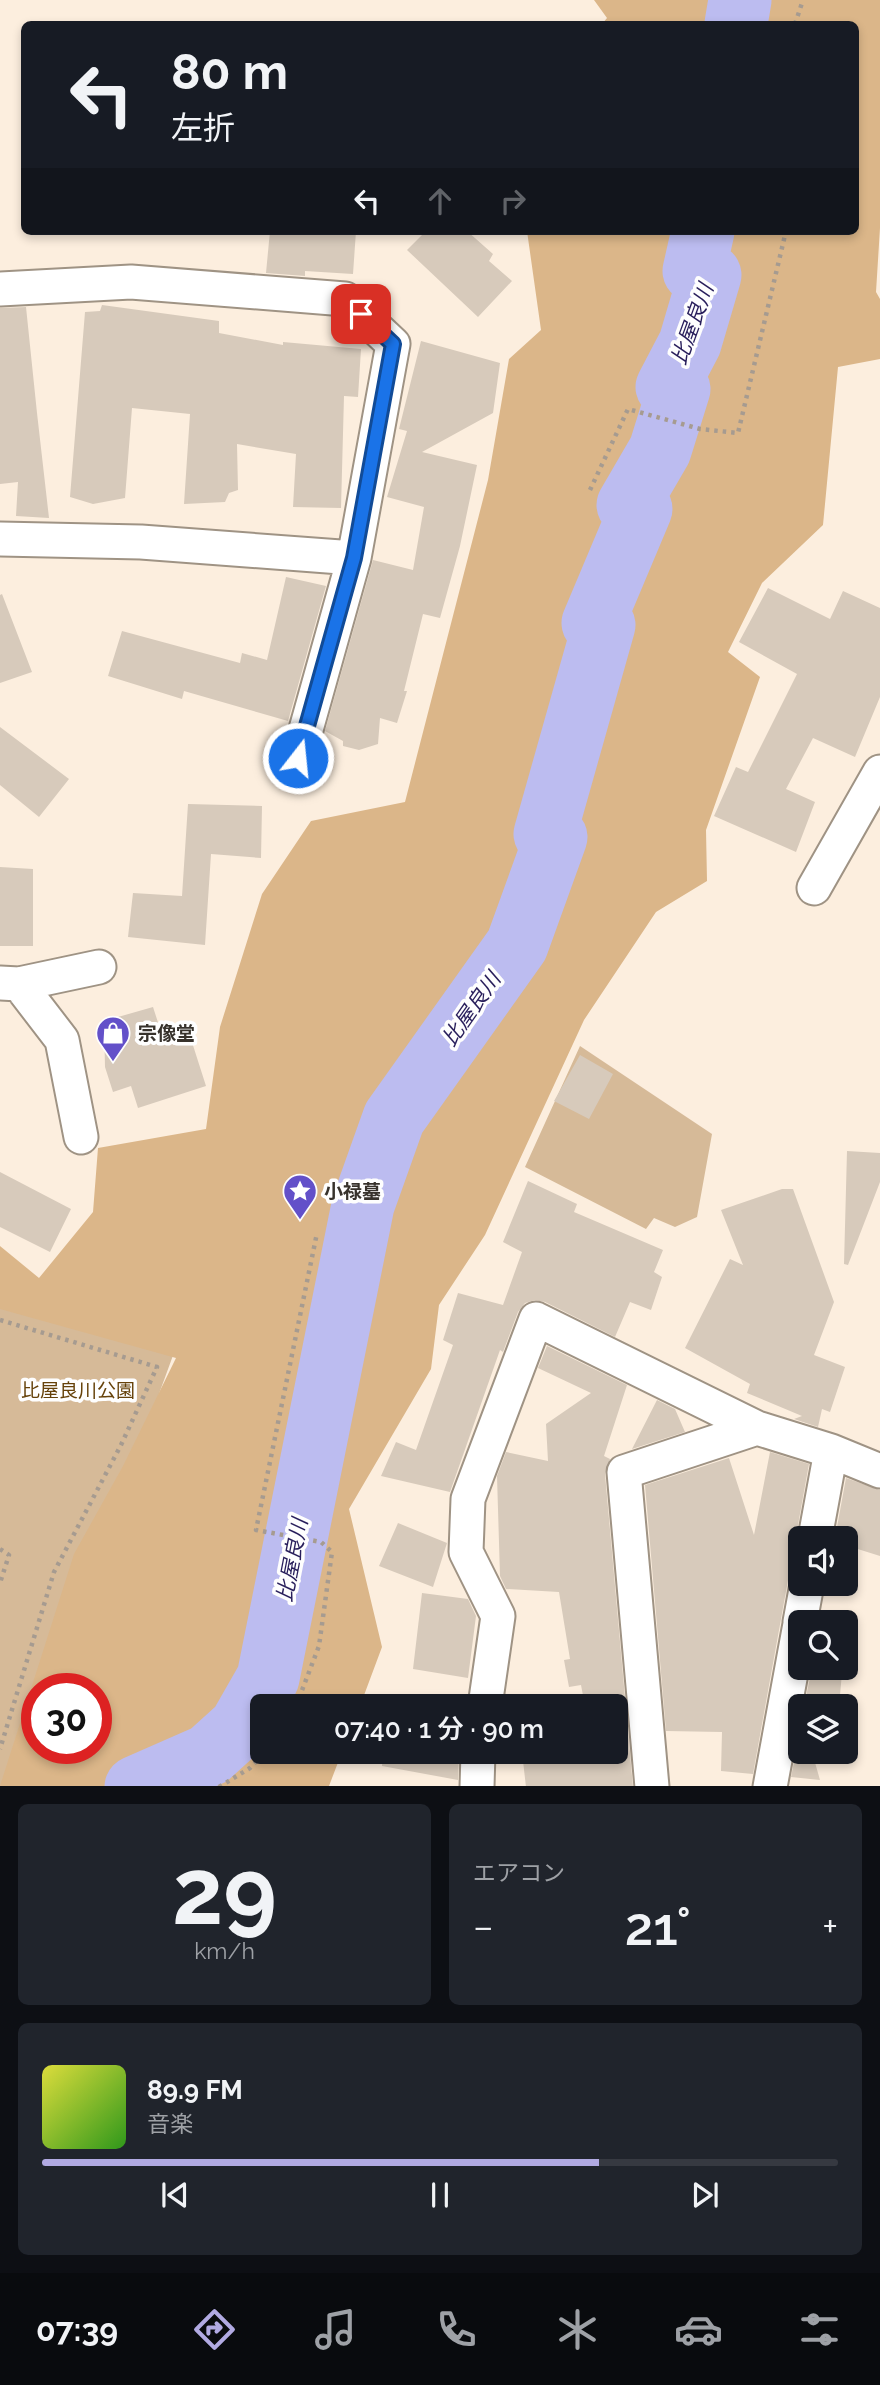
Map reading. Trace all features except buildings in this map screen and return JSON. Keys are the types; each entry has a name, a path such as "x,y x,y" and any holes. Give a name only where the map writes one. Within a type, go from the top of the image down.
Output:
{"street":[{"path":"0,289 131,282 345,299 393,344 354,558 298,758"},
{"path":"0,539 141,542 354,558"},
{"path":"814,888 880,772"},
{"path":"9,984 99,967"},
{"path":"9,984 62,1040 81,1137"},
{"path":"487,1694 498,1616 466,1552 468,1499 536,1319 757,1428 831,1451 880,1471"},
{"path":"652,1786 624,1472 757,1428"},
{"path":"817,1526 831,1451"},
{"path":"770,1786 790,1680"},
{"path":"477,1786 478,1764"}],"path":[{"path":"796,21 803,0"},
{"path":"590,490 628,409 700,429 738,433 785,235"},
{"path":"301,1694 319,1646 332,1552 321,1542 256,1530 317,1233"},
{"path":"0,1321 157,1367 121,1444 54,1572 0,1749"},
{"path":"0,1549 9,1555 0,1583"},
{"path":"221,1786 254,1764"}],"green space":[{"path":"580,1046 712,1134 697,1217 675,1227 654,1218 646,1229 525,1167"},
{"name":"比屋良川公園","path":"213,1246 99,1558 45,1673 21,1673 22,1764 1,1786 0,1786 0,1278 108,1317"}],"shaded area":[{"path":"594,0 880,0 880,228 876,292 880,299 880,359 838,367 823,525 762,583 728,652 760,677 706,830 707,881 656,912 584,1020 485,1235 439,1305 431,1369 349,1509 382,1647 364,1694 250,1694 250,1764 337,1764 329,1786 0,1786 21,1720 21,1764 112,1764 112,1673 36,1673 74,1554 123,1466 176,1358 0,1309 0,1246 39,1278 93,1212 98,1148 206,1129 220,1027 262,894 311,821 405,802 488,480 509,359 541,330 528,235 859,235 859,21 604,21 607,18"}],"waterway":[{"name":"比屋良川","path":"736,21 740,0"},
{"name":"比屋良川","path":"138,1786 209,1755 240,1727 268,1678 363,1205 394,1118 517,945 556,837 545,834 604,625 593,623 641,509 628,505 660,450 679,389 667,387 690,343 710,275 694,271 702,235"}],"place":[{"name":"宗像堂","path":"113,1063"},
{"name":"小禄墓","path":"300,1221"}],"route":[{"path":"298,758 354,558 393,344 361,314"}]}
